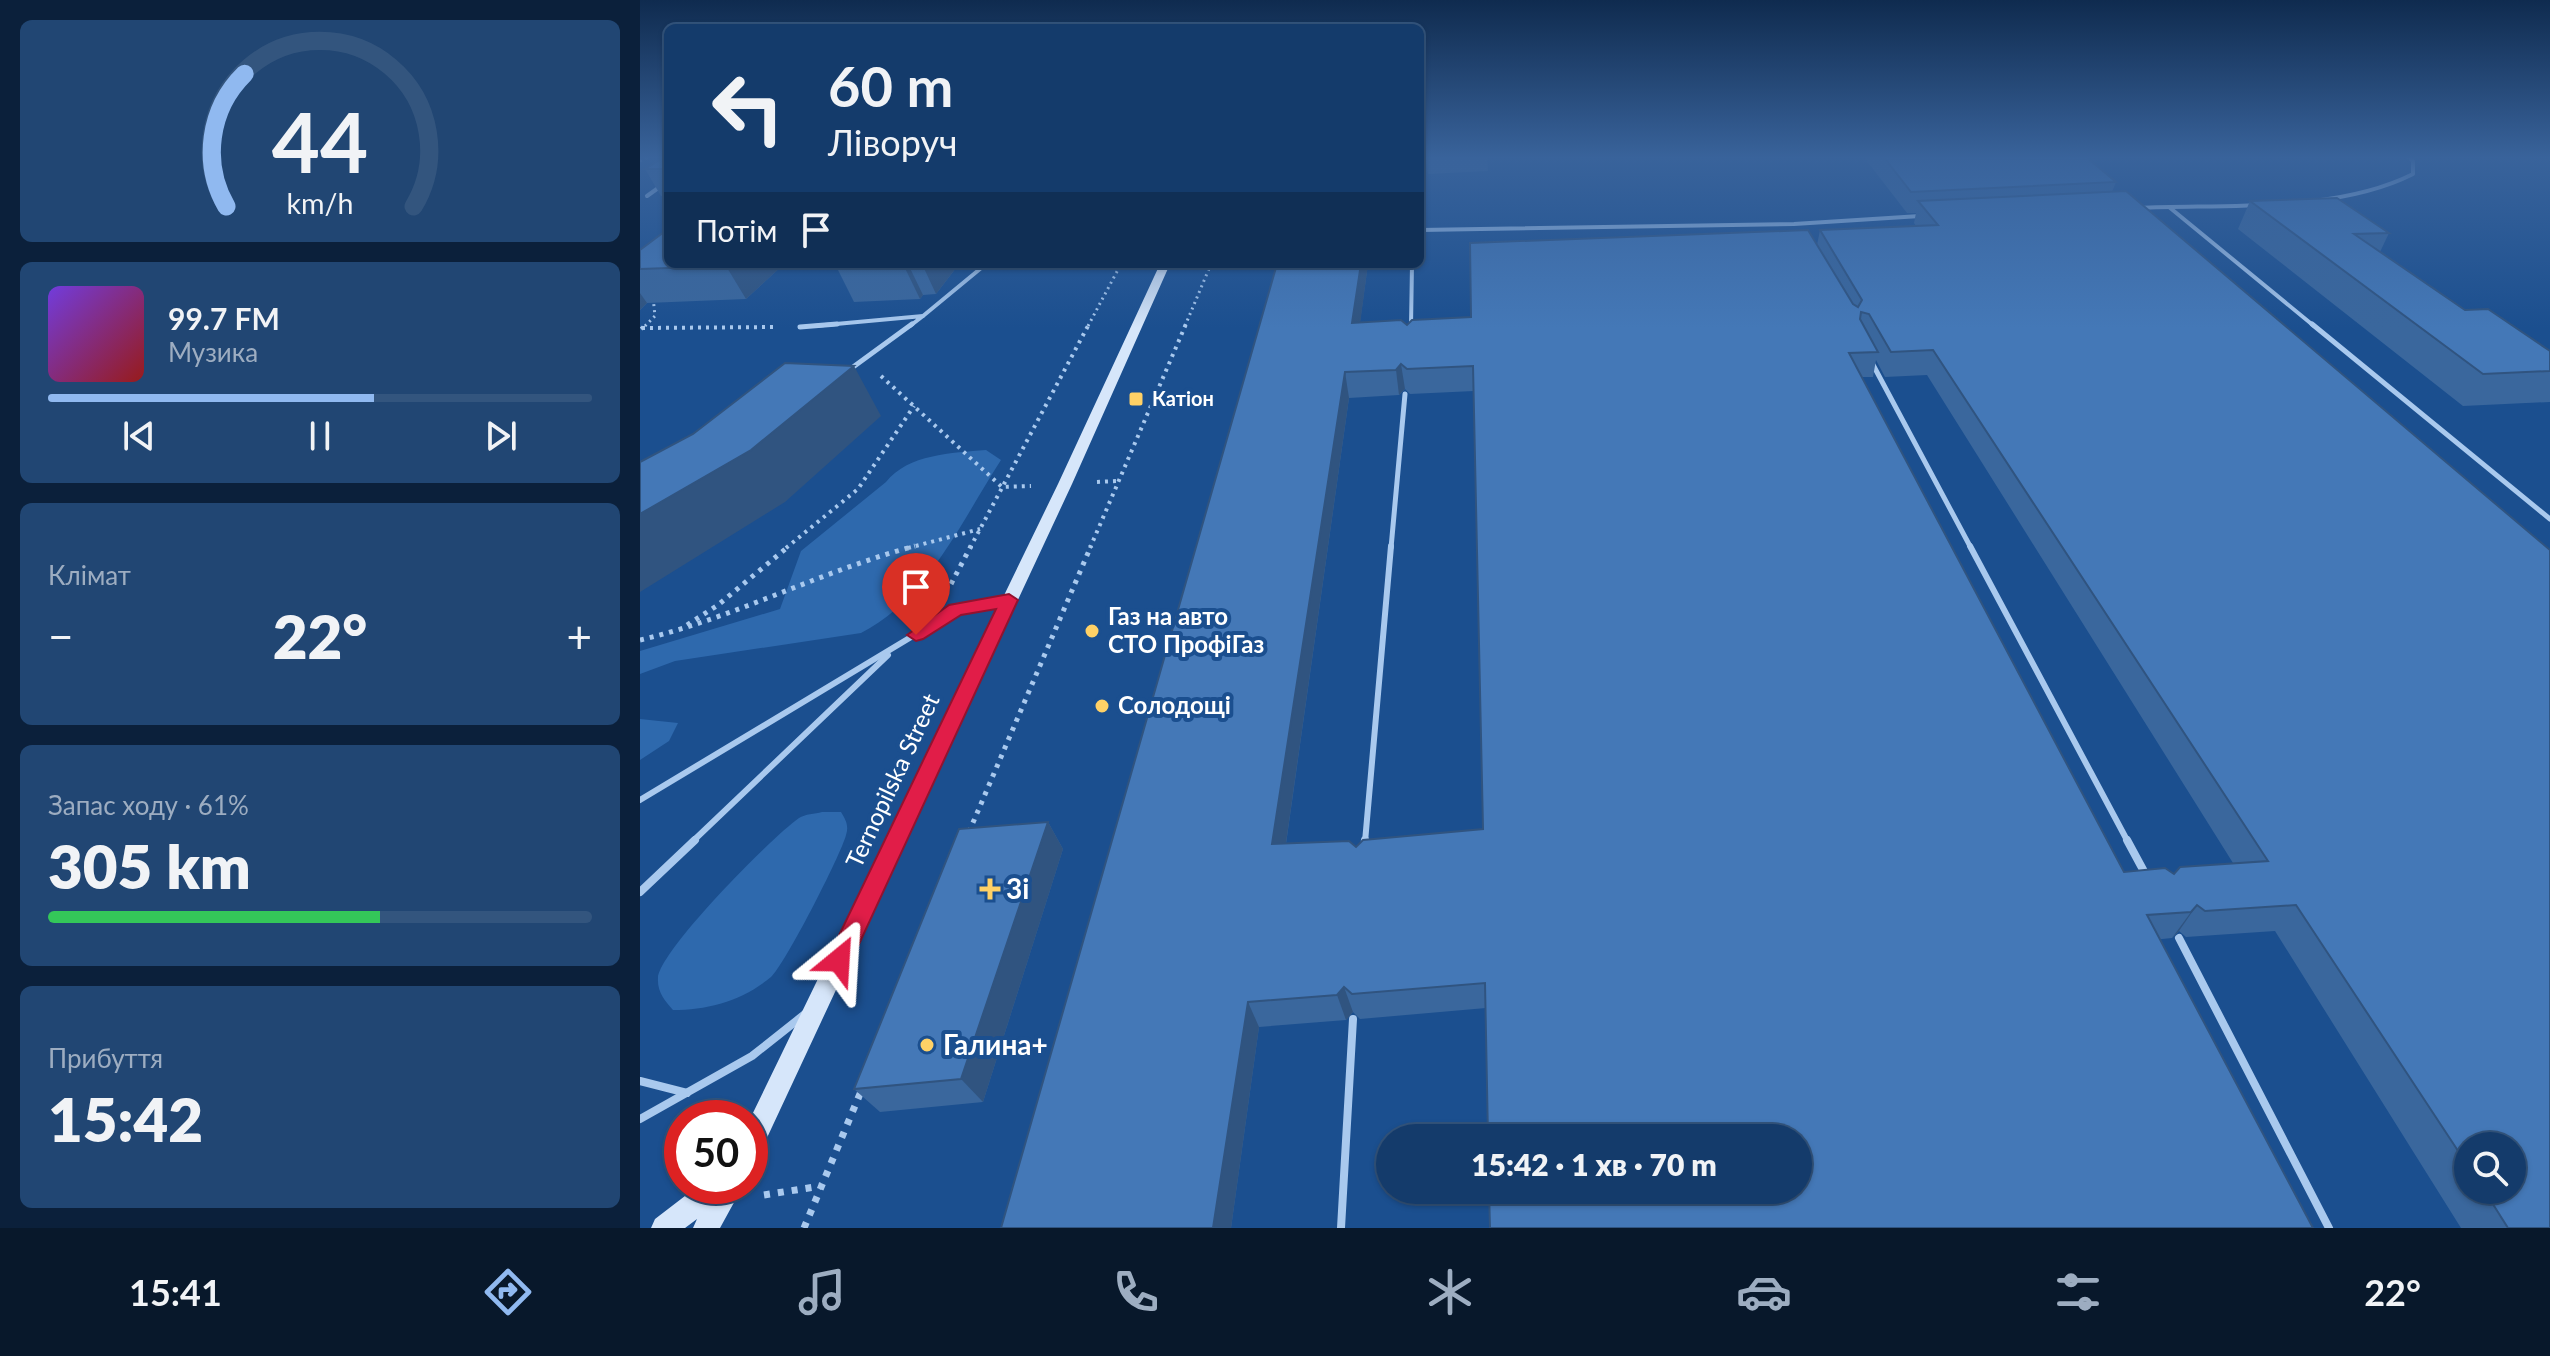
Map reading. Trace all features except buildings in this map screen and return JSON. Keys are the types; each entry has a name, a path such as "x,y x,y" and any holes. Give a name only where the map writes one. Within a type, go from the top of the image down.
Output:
{"main road":[{"name":"Ternopilska Street","path":"768,1108 1163,268"},
{"path":"664,1228 695,1204"},
{"path":"706,1228 720,1204"}],"lane":[{"path":"2177,213 2550,519"},
{"path":"1424,230 1794,224 1925,216"},
{"path":"1794,224 1801,237"},
{"path":"840,376 923,316 981,268"},
{"path":"1411,331 1412,268"},
{"path":"800,327 923,316"},
{"path":"1868,354 2148,880"},
{"path":"1364,851 1405,394"},
{"path":"640,800 956,610 1009,600"},
{"path":"640,892 897,647"},
{"path":"2179,938 2329,1228"},
{"path":"640,1119 752,1056 816,1005"},
{"path":"1341,1228 1353,1019"},
{"path":"640,1081 687,1093"}],"path":[{"path":"949,588 1119,268"},
{"path":"966,838 1209,268"},
{"path":"641,328 655,316 652,291"},
{"path":"641,328 800,327"},
{"path":"884,379 1002,487"},
{"path":"678,631 718,605 858,489 914,406"},
{"path":"640,640 678,631 853,563 981,528"},
{"path":"804,1228 864,1085"}],"shaded area":[{"path":"986,450 1001,460 941,557 924,580 884,619 861,633 675,661 640,674 640,651 780,609 801,551 895,473 918,460"},
{"path":"640,719 678,723 669,741 640,760"},
{"path":"841,812 846,823 846,835 812,909 778,969 760,985 736,998 712,1006 673,1010 660,992 658,978 677,944 743,869 786,829 801,817"}],"place":[{"name":"Катіон","path":"1136,399"},
{"name":"Газ на авто СТО ПрофіГаз","path":"1092,631"},
{"name":"Солодощі","path":"1102,706"},
{"name":"3i","path":"990,889"},
{"name":"Галина+","path":"927,1045"}],"route":[{"path":"839,960 1009,600 956,610 916,635"}]}
